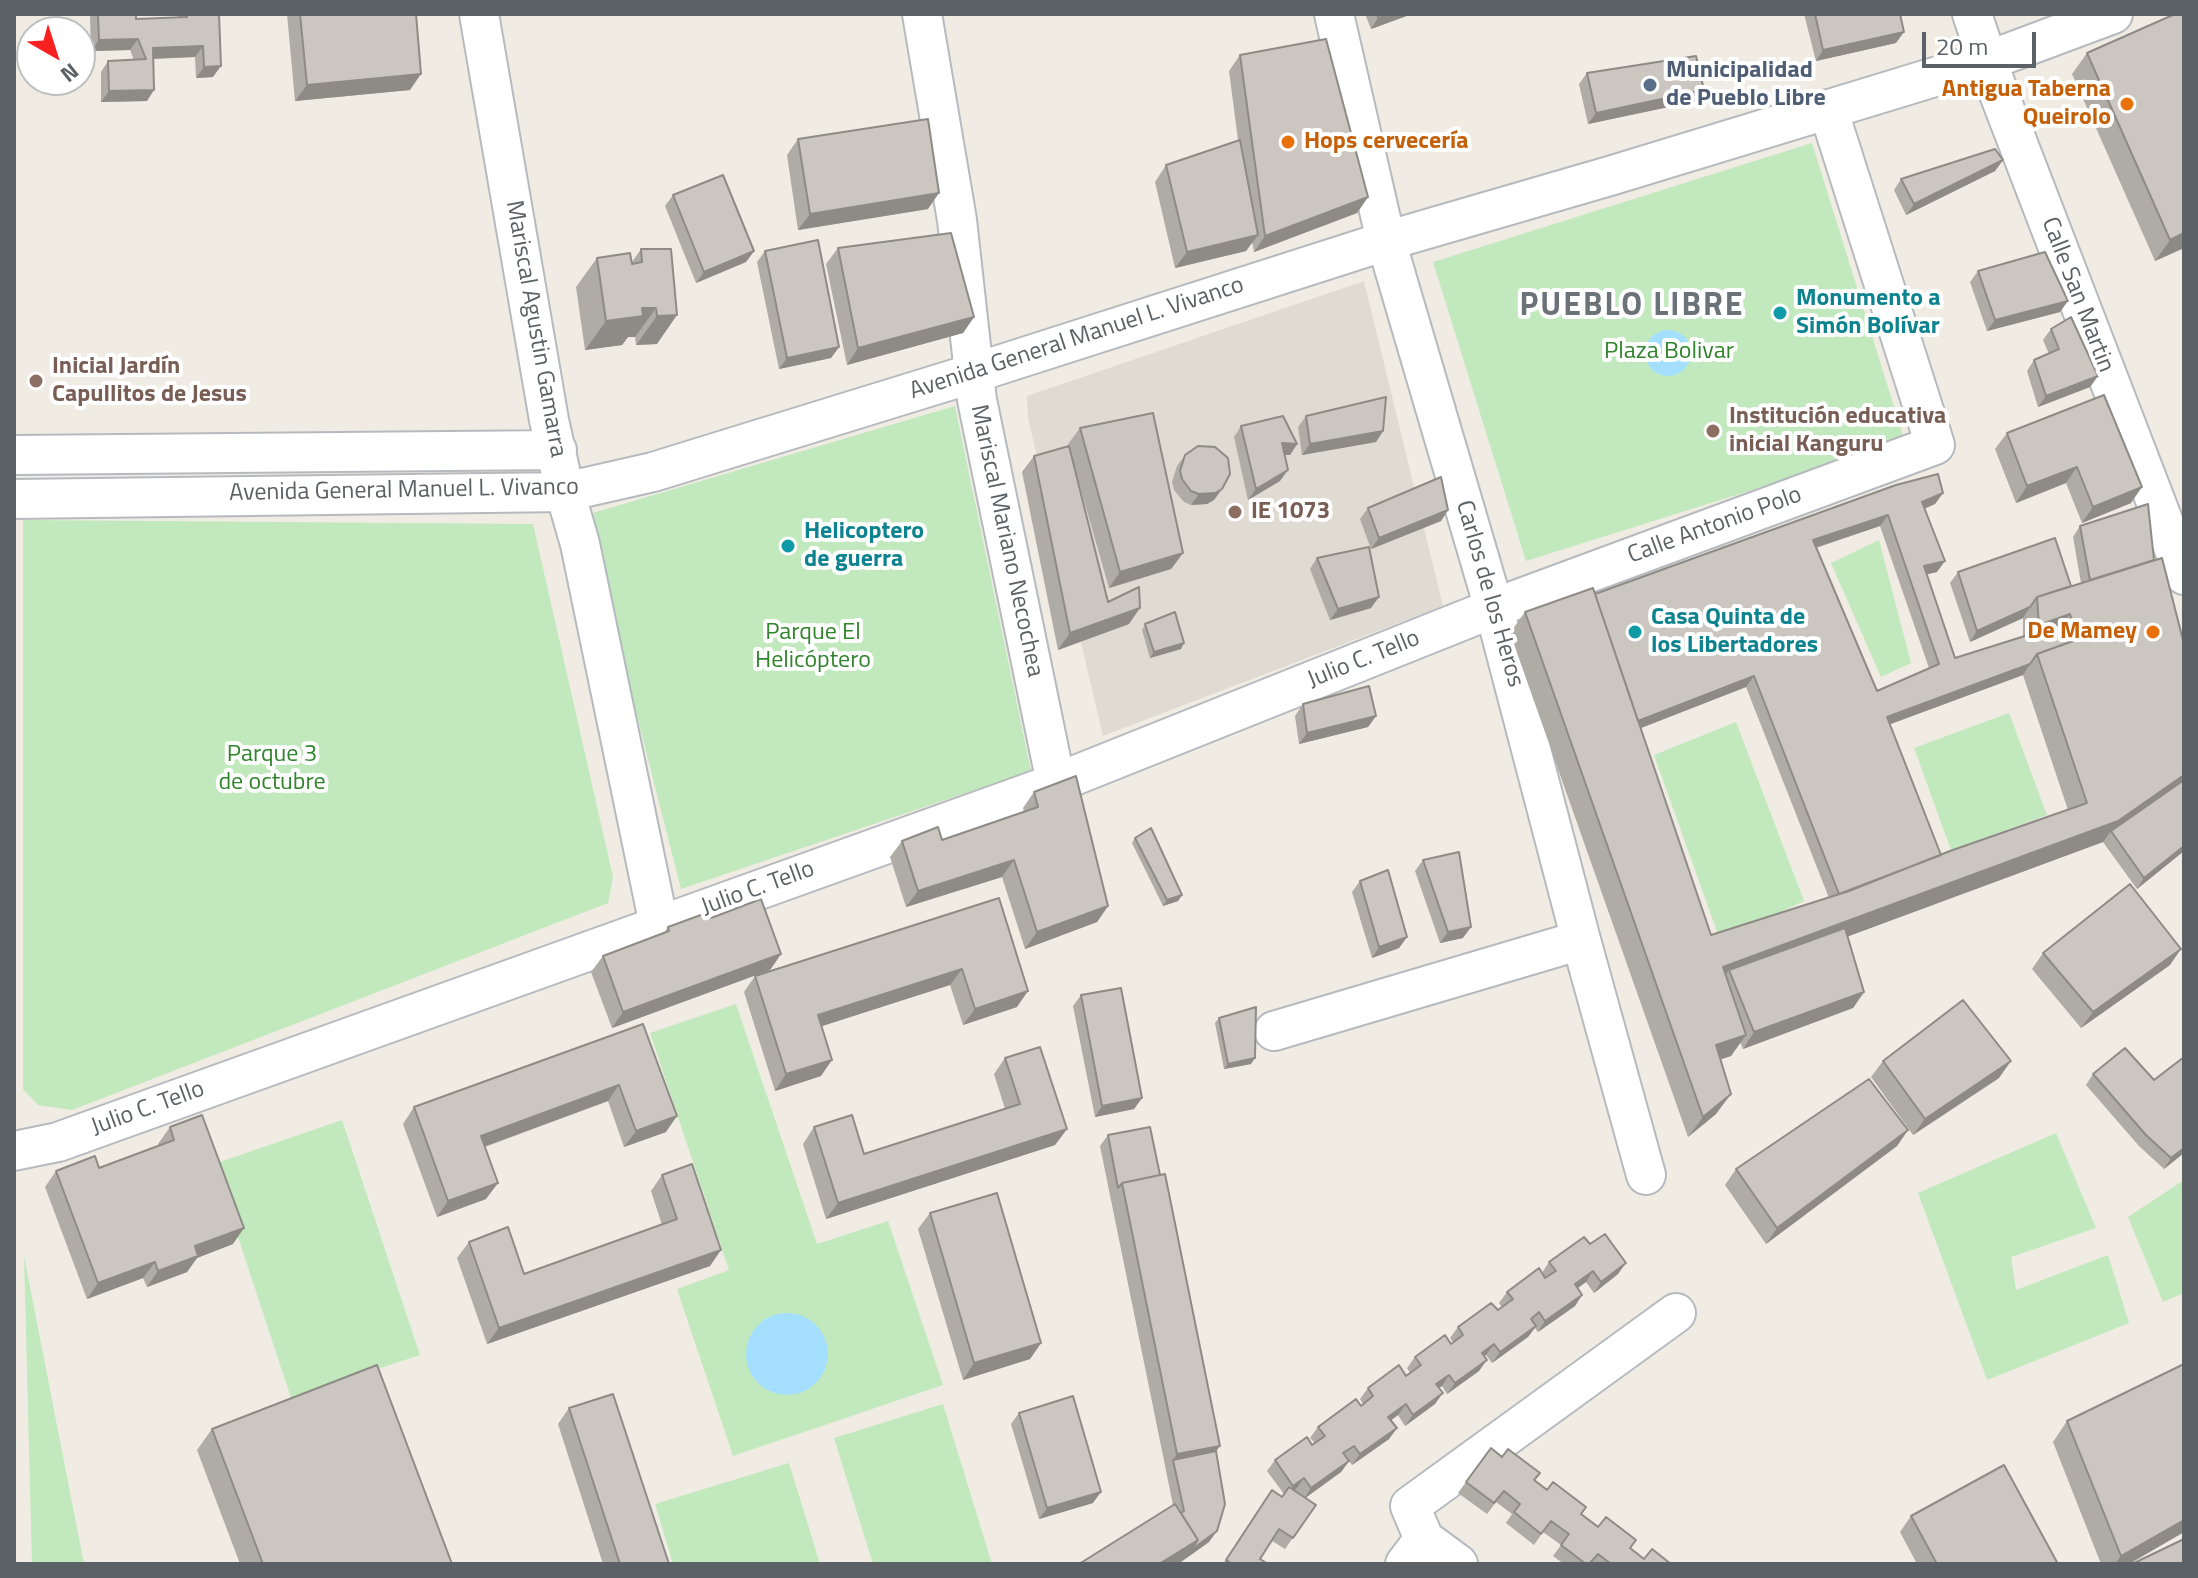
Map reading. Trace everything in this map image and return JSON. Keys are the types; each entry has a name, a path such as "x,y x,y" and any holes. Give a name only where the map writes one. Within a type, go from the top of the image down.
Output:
{"street":[{"name":"Mariscal Agustin Gamarra","path":"479,14 565,492 580,544 659,925"},
{"name":"Mariscal Mariano Necochea","path":"922,14 957,220 977,400 1056,783"},
{"name":"Carlos de los Heros","path":"1334,14 1386,241 1494,608 1646,1175"},
{"name":"Calle San Martin","path":"1972,14 1987,61 2184,575"},
{"name":"Avenida General Manuel L. Vivanco","path":"14,499 565,492 653,472 1386,241 1987,61 2113,14"},
{"name":"Calle Antonio Polo","path":"1494,608 1935,445 1828,109"},
{"name":"Avenida General Manuel L. Vivanco","path":"14,455 557,450"},
{"name":"Julio C. Tello","path":"14,1151 58,1142 1056,783 1494,608"},
{"path":"1274,1031 1581,940"},
{"path":"1458,1564 1414,1551 1410,1506 1676,1313"}],"shaded area":[{"name":"IE 1073","path":"1364,281 1443,606 1103,736 1028,418 1027,396"}],"green space":[{"name":"Plaza Bolivar","path":"1812,143 1905,442 1526,561 1433,262"},
{"name":"Parque El Helicóptero","path":"955,406 1031,771 681,889 586,515"},
{"name":"Parque 3 de octubre","path":"23,520 533,524 613,877 608,903 72,1110 38,1105 23,1089"},
{"path":"1879,540 1911,663 1881,677 1831,563"},
{"path":"2009,713 2047,815 1951,850 1914,748"},
{"path":"1736,722 1804,901 1720,940 1654,755"},
{"path":"736,1004 817,1244 888,1221 943,1385 733,1456 677,1289 729,1270 650,1033"},
{"path":"342,1120 420,1355 291,1398 214,1164"},
{"path":"2056,1133 2096,1228 2011,1257 2016,1290 2108,1255 2129,1323 1987,1380 1918,1193"},
{"path":"2184,1180 2184,1293 2163,1302 2128,1217"},
{"path":"24,1256 84,1564 32,1564"},
{"path":"943,1404 992,1564 873,1564 834,1438"},
{"path":"789,1463 820,1564 673,1564 655,1504"}],"water":[{"path":"1668,330 1684,337 1691,353 1684,369 1668,376 1652,369 1645,353 1652,337"},
{"path":"787,1313 803,1316 816,1325 825,1338 828,1354 825,1370 816,1383 803,1392 787,1395 771,1392 758,1383 749,1370 746,1354 749,1338 758,1325 771,1316"}],"building":[{"path":"98,14 136,14 136,19 219,14 221,66 204,67 203,46 153,48 154,90 109,91 108,61 146,59 138,39 99,40"},
{"path":"300,14 416,14 421,74 307,85"},
{"path":"1815,14 1900,14 1904,32 1823,50"},
{"path":"2175,14 2184,14 2184,233 2170,240 2087,53"},
{"name":"Hops cervecería","path":"1326,39 1368,197 1265,236 1240,55"},
{"path":"1696,56 1704,90 1596,113 1587,73"},
{"path":"928,119 939,193 810,214 798,139"},
{"path":"1240,140 1258,235 1187,252 1166,165"},
{"path":"1995,149 2003,160 1914,204 1901,179"},
{"path":"723,175 754,251 704,272 673,195"},
{"path":"951,233 974,317 858,348 838,248"},
{"path":"818,240 839,347 787,358 765,251"},
{"path":"641,249 671,249 677,315 657,316 656,308 642,308 643,316 606,321 597,258 630,253 632,264 642,262"},
{"path":"2045,252 2068,301 1995,320 1978,271"},
{"path":"2071,317 2098,376 2046,396 2034,360 2059,349 2051,329"},
{"path":"2104,395 2142,487 2093,507 2077,467 2027,486 2007,433"},
{"path":"1386,397 1383,431 1310,444 1306,416"},
{"path":"1153,413 1183,553 1120,572 1080,428"},
{"path":"1283,416 1297,444 1282,443 1288,470 1256,489 1241,426"},
{"path":"1069,446 1108,602 1139,587 1140,608 1070,633 1034,456"},
{"path":"1198,446 1215,447 1228,458 1230,474 1222,489 1215,493 1191,491 1182,479 1180,471 1185,455"},
{"path":"1938,474 1943,493 1922,502 1945,561 1924,566 1955,658 2063,624 2070,642 2037,654 2030,664 1887,717 1941,855 1839,894 1754,676 1638,721 1595,594 1896,485","holes":["1888,515 1939,664 1877,691 1813,540"]},
{"path":"1441,477 1448,510 1379,538 1368,508"},
{"path":"2148,504 2154,560 2090,580 2080,526"},
{"path":"2055,538 2071,586 2037,597 2030,607 1977,631 1958,572"},
{"path":"1369,547 1379,597 1338,609 1317,558"},
{"path":"2162,558 2184,644 2184,775 2118,821 1723,967 1746,1035 1716,1045 1731,1094 1703,1117 1525,612 1593,588 1711,935 1849,891 1950,851 2087,803 2037,654 2079,639 2070,614 2039,625 2037,597"},
{"path":"1175,612 1184,643 1154,652 1145,624"},
{"path":"1369,686 1376,716 1307,733 1303,704"},
{"path":"1076,776 1108,906 1037,932 1014,860 918,891 902,841 938,827 942,840 1038,807 1034,792"},
{"path":"2184,780 2184,846 2144,878 2111,831"},
{"path":"1151,828 1182,895 1167,900 1135,838"},
{"path":"1459,852 1471,927 1448,932 1423,860"},
{"path":"1388,870 1407,937 1379,947 1360,881"},
{"path":"2130,884 2181,949 2093,1012 2043,953"},
{"path":"999,898 1028,991 975,1009 962,969 818,1015 832,1060 786,1074 755,976"},
{"path":"761,899 781,954 623,1012 603,956 709,912 711,918"},
{"path":"1845,928 1864,992 1754,1032 1729,970"},
{"path":"1121,988 1142,1098 1102,1106 1081,995"},
{"path":"1963,1000 2011,1061 1925,1119 1883,1061"},
{"path":"1256,1007 1255,1058 1228,1064 1219,1018"},
{"path":"643,1024 677,1116 636,1131 619,1085 481,1136 498,1183 448,1201 414,1107"},
{"path":"1040,1047 1067,1129 838,1203 814,1127 852,1115 864,1154 1020,1104 1005,1058"},
{"path":"2125,1048 2154,1080 2184,1057 2184,1148 2171,1158 2146,1135 2093,1074"},
{"path":"1869,1079 1908,1130 1777,1228 1736,1169"},
{"path":"202,1115 244,1228 195,1246 198,1256 158,1271 155,1262 98,1283 56,1171 95,1156 99,1168 174,1140 170,1127"},
{"path":"1150,1127 1160,1175 1122,1183 1118,1188 1108,1135"},
{"path":"692,1164 721,1250 499,1328 469,1242 508,1227 524,1274 677,1219 662,1175"},
{"path":"1165,1174 1220,1446 1177,1454 1122,1183"},
{"path":"997,1193 1041,1343 974,1363 930,1213"},
{"path":"1605,1234 1626,1263 1601,1282 1593,1271 1575,1284 1582,1295 1545,1321 1539,1312 1531,1319 1536,1326 1500,1352 1494,1344 1482,1353 1487,1360 1455,1383 1449,1375 1436,1384 1443,1393 1413,1415 1406,1404 1388,1417 1397,1428 1360,1454 1354,1446 1343,1453 1349,1461 1311,1488 1304,1478 1293,1486 1275,1460 1307,1437 1312,1445 1325,1436 1318,1427 1356,1399 1361,1406 1373,1396 1368,1388 1399,1365 1406,1376 1421,1365 1415,1357 1445,1335 1451,1344 1463,1335 1458,1327 1491,1303 1498,1310 1513,1299 1507,1292 1539,1268 1545,1278 1556,1271 1549,1262 1584,1237 1590,1244"},
{"path":"2184,1364 2184,1520 2121,1556 2067,1421"},
{"path":"377,1365 452,1564 263,1564 212,1429"},
{"path":"613,1394 669,1564 620,1564 569,1408"},
{"path":"1073,1396 1101,1492 1047,1508 1019,1413"},
{"path":"1491,1448 1502,1457 1508,1449 1540,1473 1534,1480 1547,1490 1553,1482 1586,1507 1581,1514 1598,1527 1606,1517 1636,1540 1630,1548 1644,1559 1652,1549 1671,1564 1611,1564 1598,1554 1586,1564 1561,1545 1569,1534 1551,1521 1541,1534 1514,1512 1520,1504 1504,1491 1494,1503 1466,1482"},
{"path":"1216,1451 1225,1504 1217,1531 1191,1550 1198,1540 1181,1513 1184,1511 1173,1460"},
{"path":"2004,1465 2058,1564 1937,1564 1911,1516"},
{"path":"1289,1487 1316,1505 1293,1538 1279,1529 1260,1559 1268,1564 1232,1564 1226,1560 1272,1490 1282,1497"},
{"path":"1175,1504 1198,1540 1159,1564 1079,1564"},
{"path":"2184,1539 2184,1564 2132,1564"}],"place":[{"name":"Municipalidad de Pueblo Libre","path":"1650,85"},
{"name":"Antigua Taberna Queirolo","path":"2127,104"},
{"name":"Hops cervecería","path":"1288,142"},
{"name":"Monumento a Simón Bolívar","path":"1780,313"},
{"name":"Inicial Jardín Capullitos de Jesus","path":"36,381"},
{"name":"Institución educativa inicial Kanguru","path":"1713,431"},
{"name":"IE 1073","path":"1235,512"},
{"name":"Helicoptero de guerra","path":"788,546"},
{"name":"Casa Quinta de los Libertadores","path":"1635,632"},
{"name":"De Mamey","path":"2153,632"}],"district":[{"name":"PUEBLO LIBRE","path":"1632,307"}]}
